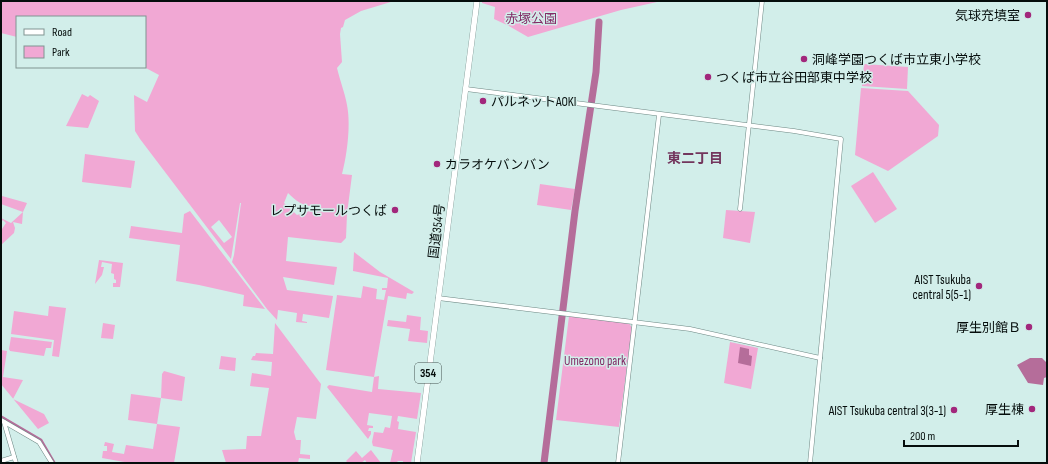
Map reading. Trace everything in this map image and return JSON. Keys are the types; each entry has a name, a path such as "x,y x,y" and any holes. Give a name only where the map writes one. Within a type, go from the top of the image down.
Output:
{"highway":[{"name":"国道354号","path":"417,463 477,1"}],"street":[{"path":"740,209 762,1"},
{"path":"466,89 841,139 810,463"},
{"path":"618,463 659,114"},
{"path":"438,298 690,329 820,358"},
{"path":"3,421 16,463"},
{"path":"3,421 39,442 52,463"},
{"path":"1,461 14,457"}],"green space":[{"path":"1,1 394,1 361,11 345,20 343,27 341,28 342,62 337,68 346,100 349,122 347,149 342,174 352,175 347,214 346,238 341,243 288,237 286,261 337,267 334,285 283,277 287,290 333,296 329,318 303,314 302,321 307,323 296,322 297,313 278,310 277,320 232,262 241,203 231,259 135,131 134,95 147,102 159,75 146,68 146,16 16,16 16,37 1,33","holes":["288,193 297,201 312,206 322,207 297,215 284,203","219,220 232,237 224,243 211,227"]},
{"name":"赤塚公園","path":"482,1 681,1 657,2 621,10 528,37 494,19 495,7 482,3"},
{"path":"864,64 908,67 907,89 862,86"},
{"path":"861,88 908,91 939,125 938,136 888,171 855,155"},
{"path":"82,94 88,97 90,95 99,101 88,128 66,126"},
{"path":"85,154 135,161 131,188 82,182"},
{"path":"873,172 897,209 875,223 851,186"},
{"path":"540,184 575,189 571,210 537,205"},
{"path":"2,196 27,203 23,212 1,204"},
{"path":"726,210 755,212 750,243 723,238"},
{"path":"190,211 265,309 243,306 244,295 176,281 180,245 129,238 131,226 182,233 184,214"},
{"path":"23,212 22,224 13,222 15,228 14,233 1,245 1,228 2,229 6,223 3,220 1,222 1,218 11,223"},
{"path":"354,252 380,272 414,292 412,294 407,293 406,299 388,296 374,377 326,370 337,295 361,298 363,286 377,289 376,299 384,300 386,290 382,290 382,288 387,288 388,278 353,271"},
{"path":"99,260 123,263 120,287 113,287 113,283 116,283 116,280 114,279 114,274 111,273 112,264 102,262 101,267 104,267 102,275 95,284"},
{"path":"49,306 66,308 59,357 52,356 54,340 11,334 14,311 48,316"},
{"path":"407,315 421,317 420,330 428,331 427,343 408,341 410,329 387,326 388,320 406,322"},
{"name":"Umezono park","path":"569,316 629,323 632,328 619,427 556,420"},
{"path":"103,323 115,325 113,339 101,338"},
{"path":"275,323 321,384 316,419 297,417 294,432 296,440 301,440 300,454 310,455 310,459 299,458 298,463 226,463 222,450 246,449 247,436 261,436 269,388 250,386 252,373 271,376 272,362 251,360 256,353 273,354"},
{"path":"11,337 52,342 51,348 46,348 44,356 10,351"},
{"path":"730,342 758,348 751,389 724,383"},
{"path":"1,350 7,351 3,377 23,380 13,399 1,384"},
{"path":"221,356 236,358 235,371 219,369"},
{"path":"164,371 185,377 182,401 161,398 162,374"},
{"path":"379,376 378,389 421,393 417,419 398,416 397,421 399,422 398,429 416,432 411,463 403,463 403,461 398,461 396,463 390,463 393,450 373,446 372,442 374,432 383,433 385,427 390,428 392,416 369,413 367,425 373,426 373,428 369,428 368,431 371,431 371,434 368,439 327,387 329,385 372,392 374,377"},
{"path":"131,394 161,398 157,424 128,420"},
{"path":"14,399 44,414 49,423 38,429"},
{"path":"157,424 180,427 174,463 130,463 102,458 103,451 107,451 107,446 104,446 105,442 114,444 112,452 124,454 126,445 153,449"},
{"path":"371,450 381,463 367,463 365,460 361,463 348,463 346,461 356,451 362,458"}],"shaded area":[{"path":"740,347 749,349 749,355 752,356 751,366 738,363"},
{"path":"1030,358 1042,358 1047,363 1047,377 1044,378 1043,385 1028,383 1017,365"},
{"path":"1,415 42,439 56,463 54,463 41,441 1,418"}],"waterway":[{"path":"544,463 575,211 596,72 599,22"}],"place":[{"name":"気球充填室","path":"1028,15"},
{"name":"洞峰学園つくば市立東小学校","path":"804,59"},
{"name":"つくば市立谷田部東中学校","path":"708,77"},
{"name":"パルネットAOKI","path":"483,101"},
{"name":"カラオケバンバン","path":"437,164"},
{"name":"レプサモールつくば","path":"395,210"},
{"name":"AIST Tsukuba central 5(5-1)","path":"979,286"},
{"name":"厚生別館Ｂ","path":"1029,327"},
{"name":"厚生棟","path":"1032,409"},
{"name":"AIST Tsukuba central 3(3-1)","path":"954,410"}],"district":[{"name":"東二丁目","path":"695,158"}]}
